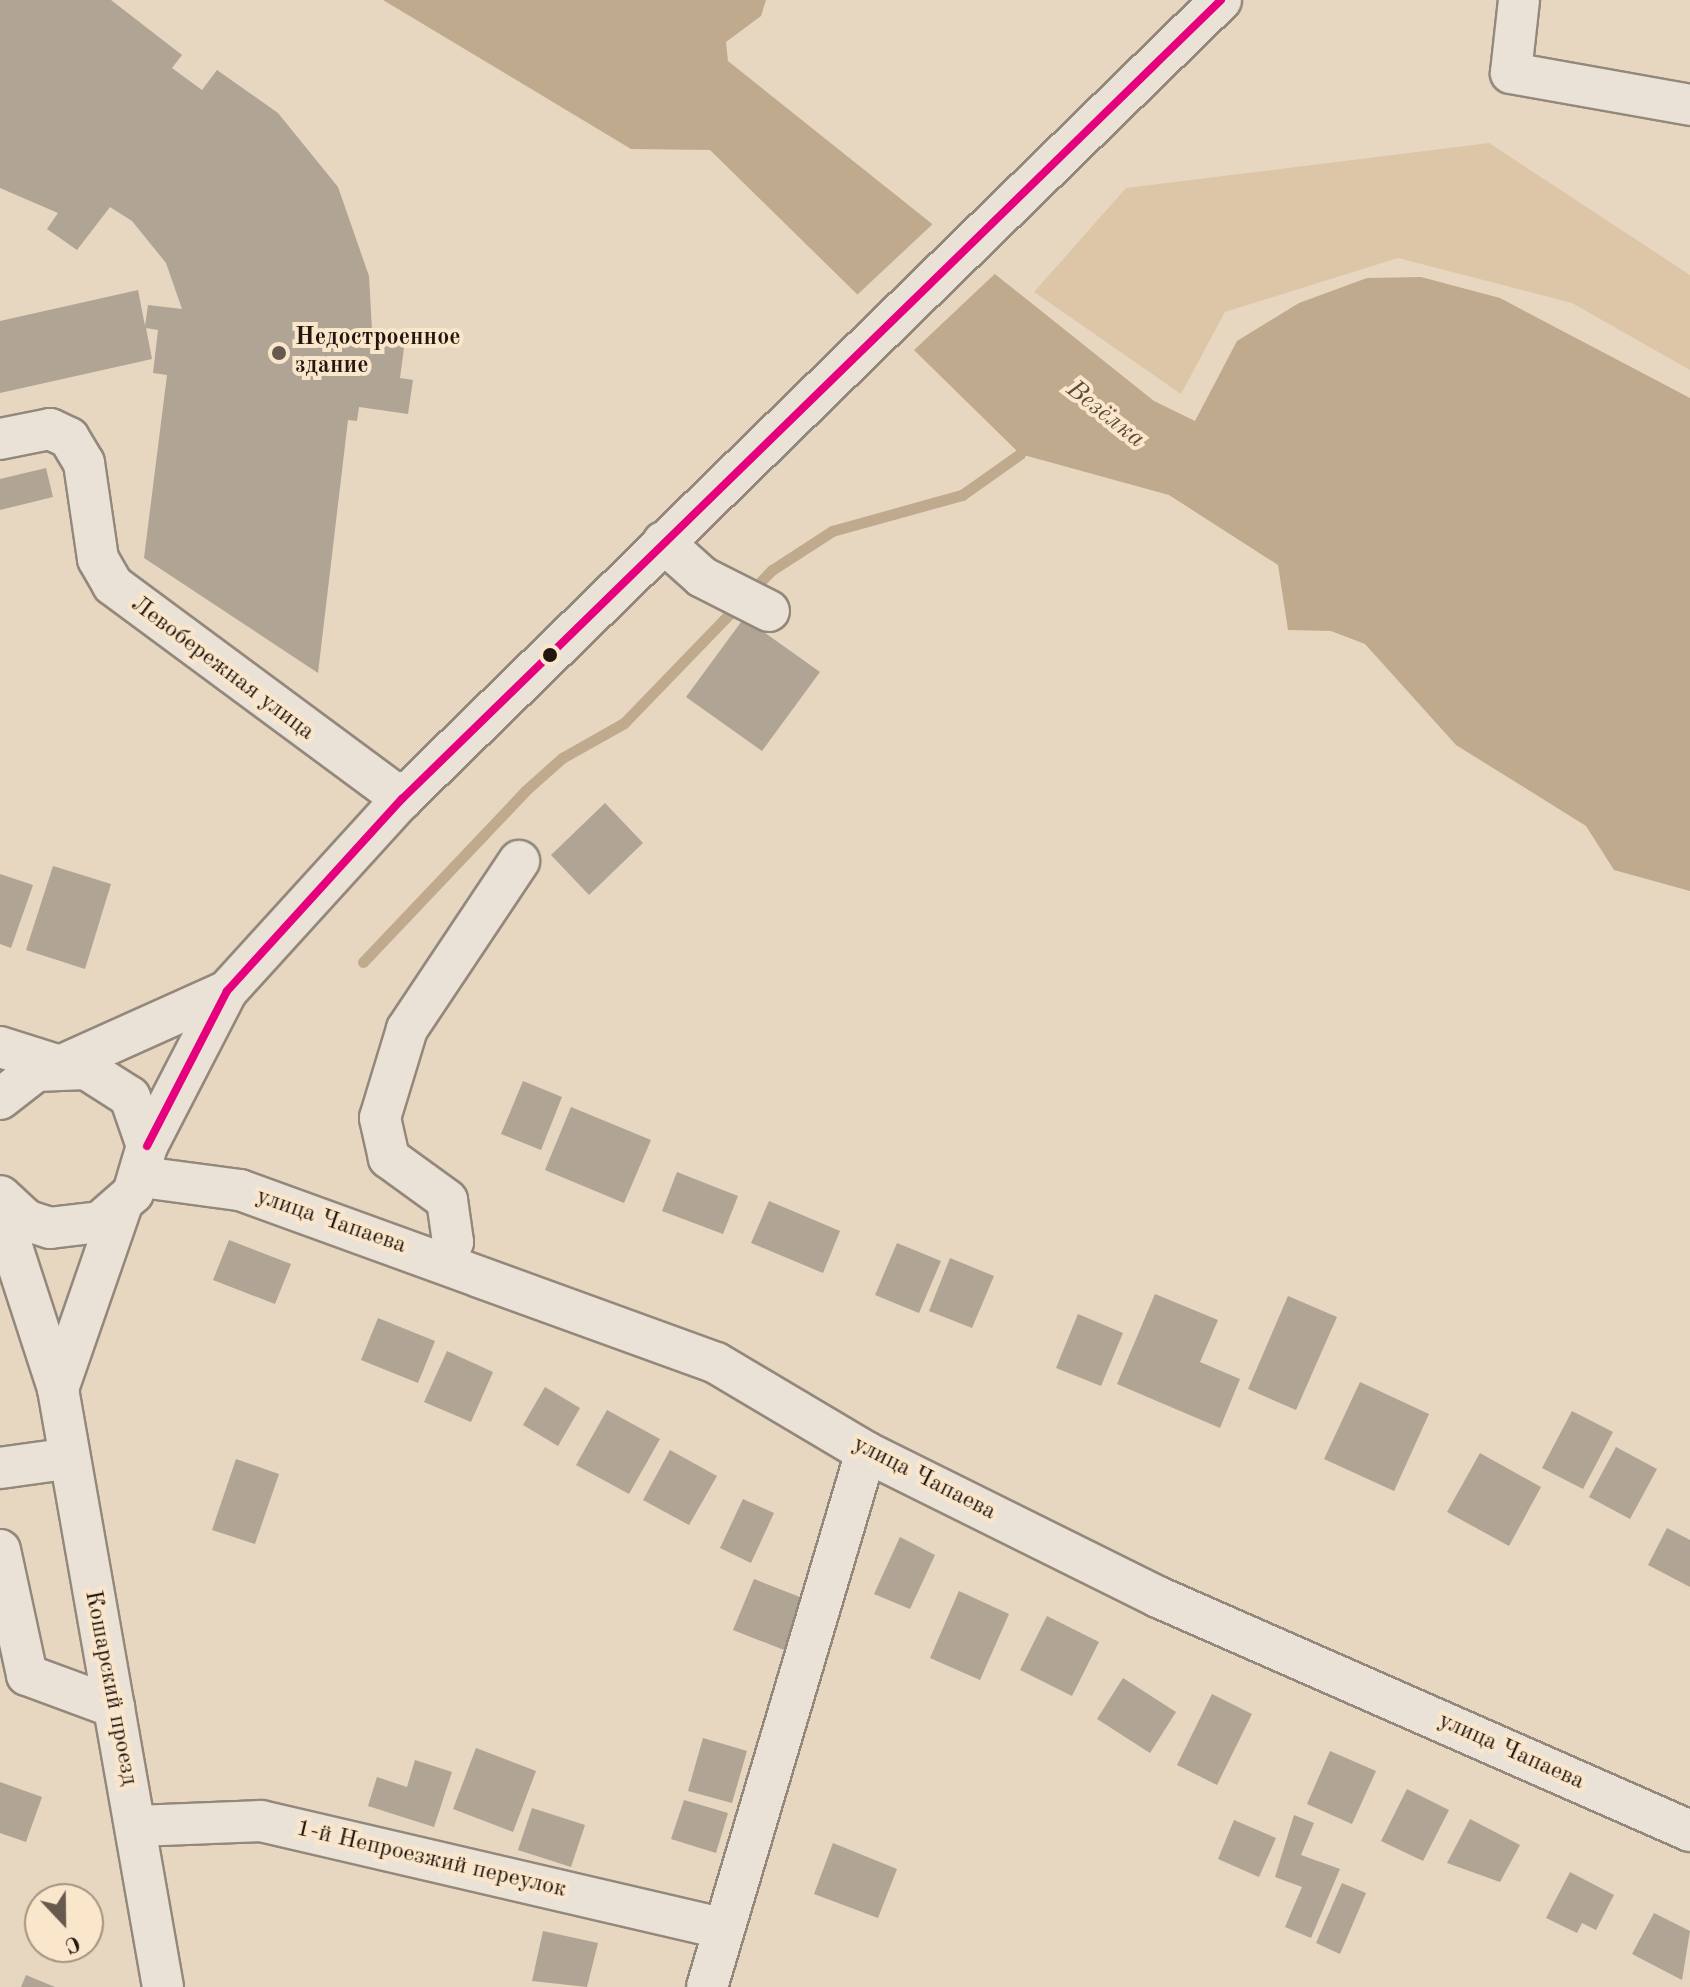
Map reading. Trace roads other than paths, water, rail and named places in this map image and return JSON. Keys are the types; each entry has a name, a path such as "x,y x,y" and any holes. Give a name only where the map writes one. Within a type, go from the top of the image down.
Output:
{"street":[{"name":"Кошарский проезд","path":"58,1389 137,1177 227,991 402,799 786,422 1053,172 1221,0"},
{"path":"1519,0 1511,73 1690,105"},
{"name":"Левобережная улица","path":"0,439 50,429 69,438 84,463 98,559 113,585 402,799"},
{"path":"663,542 702,577 760,608"},
{"path":"444,1262 453,1242 447,1200 389,1158 380,1118 407,1029 519,861"},
{"name":"Кошарский проезд","path":"0,1099 36,1071 60,1066 227,991"},
{"path":"0,1047 110,1079 142,1120 137,1177 100,1222 50,1228 26,1220 0,1196"},
{"name":"улица Чапаева","path":"137,1177 240,1190 716,1363 866,1452 1158,1597 1690,1831"},
{"name":"Кошарский проезд","path":"0,1210 58,1389 65,1459 138,1826 163,1987"},
{"path":"707,1987 721,1928 866,1452"},
{"path":"0,1468 65,1459"},
{"path":"0,1550 27,1675 114,1707"},
{"name":"1-й Непроезжий переулок","path":"138,1826 261,1821 721,1928"}],"water":[{"name":"Везёлка","path":"383,0 766,0 761,16 726,42 728,61 1154,401 1195,421 1237,341 1299,303 1367,278 1421,277 1500,298 1690,398 1690,891 1614,870 1586,826 1456,745 1365,644 1331,631 1288,630 1278,565 1169,495 1020,454 710,150 631,149"}],"waterway":[{"path":"363,962 525,791 562,758 624,723 772,570 832,531 962,495 1020,454"}],"place":[{"name":"Недостроенное здание","path":"279,353"}]}
